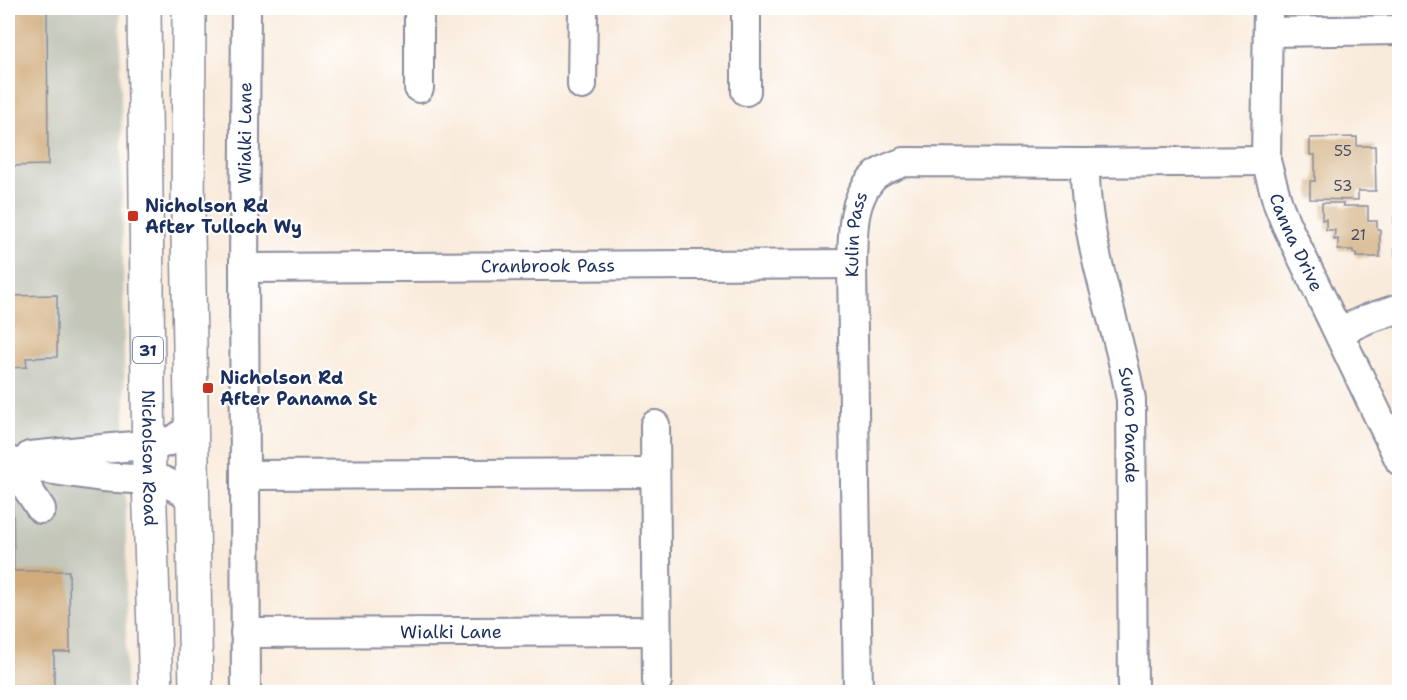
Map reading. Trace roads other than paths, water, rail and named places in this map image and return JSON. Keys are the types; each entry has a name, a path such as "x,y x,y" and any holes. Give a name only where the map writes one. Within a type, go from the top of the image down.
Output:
{"main road":[{"name":"Nicholson Road","path":"144,8 149,479 156,693"},
{"name":"31","path":"189,8 188,231 196,693"}],"street":[{"name":"Wialki Lane","path":"246,8 244,268 246,691"},
{"path":"419,8 419,88"},
{"path":"582,85 583,8"},
{"path":"746,8 746,91"},
{"path":"1268,20 1400,30"},
{"name":"Canna Drive","path":"1268,20 1266,161 1278,204 1400,461"},
{"name":"Kulin Pass","path":"858,693 852,264 859,199 871,179 888,168 904,162 1266,161"},
{"name":"Sunco Parade","path":"1084,163 1084,185 1092,230 1131,400 1133,693"},
{"name":"Cranbrook Pass","path":"244,268 852,264"},
{"path":"1339,332 1367,319 1400,308"},
{"path":"655,425 657,681"},
{"path":"8,461 49,454 164,443 177,438 192,426"},
{"path":"8,461 26,466 102,477 164,481 183,492 192,502"},
{"path":"8,461 41,509"},
{"path":"245,475 654,473"},
{"name":"Wialki Lane","path":"245,633 656,631"}],"place":[{"name":"Nicholson Rd After Tulloch Wy","path":"133,216"},
{"name":"Nicholson Rd After Panama St","path":"208,388"}]}
